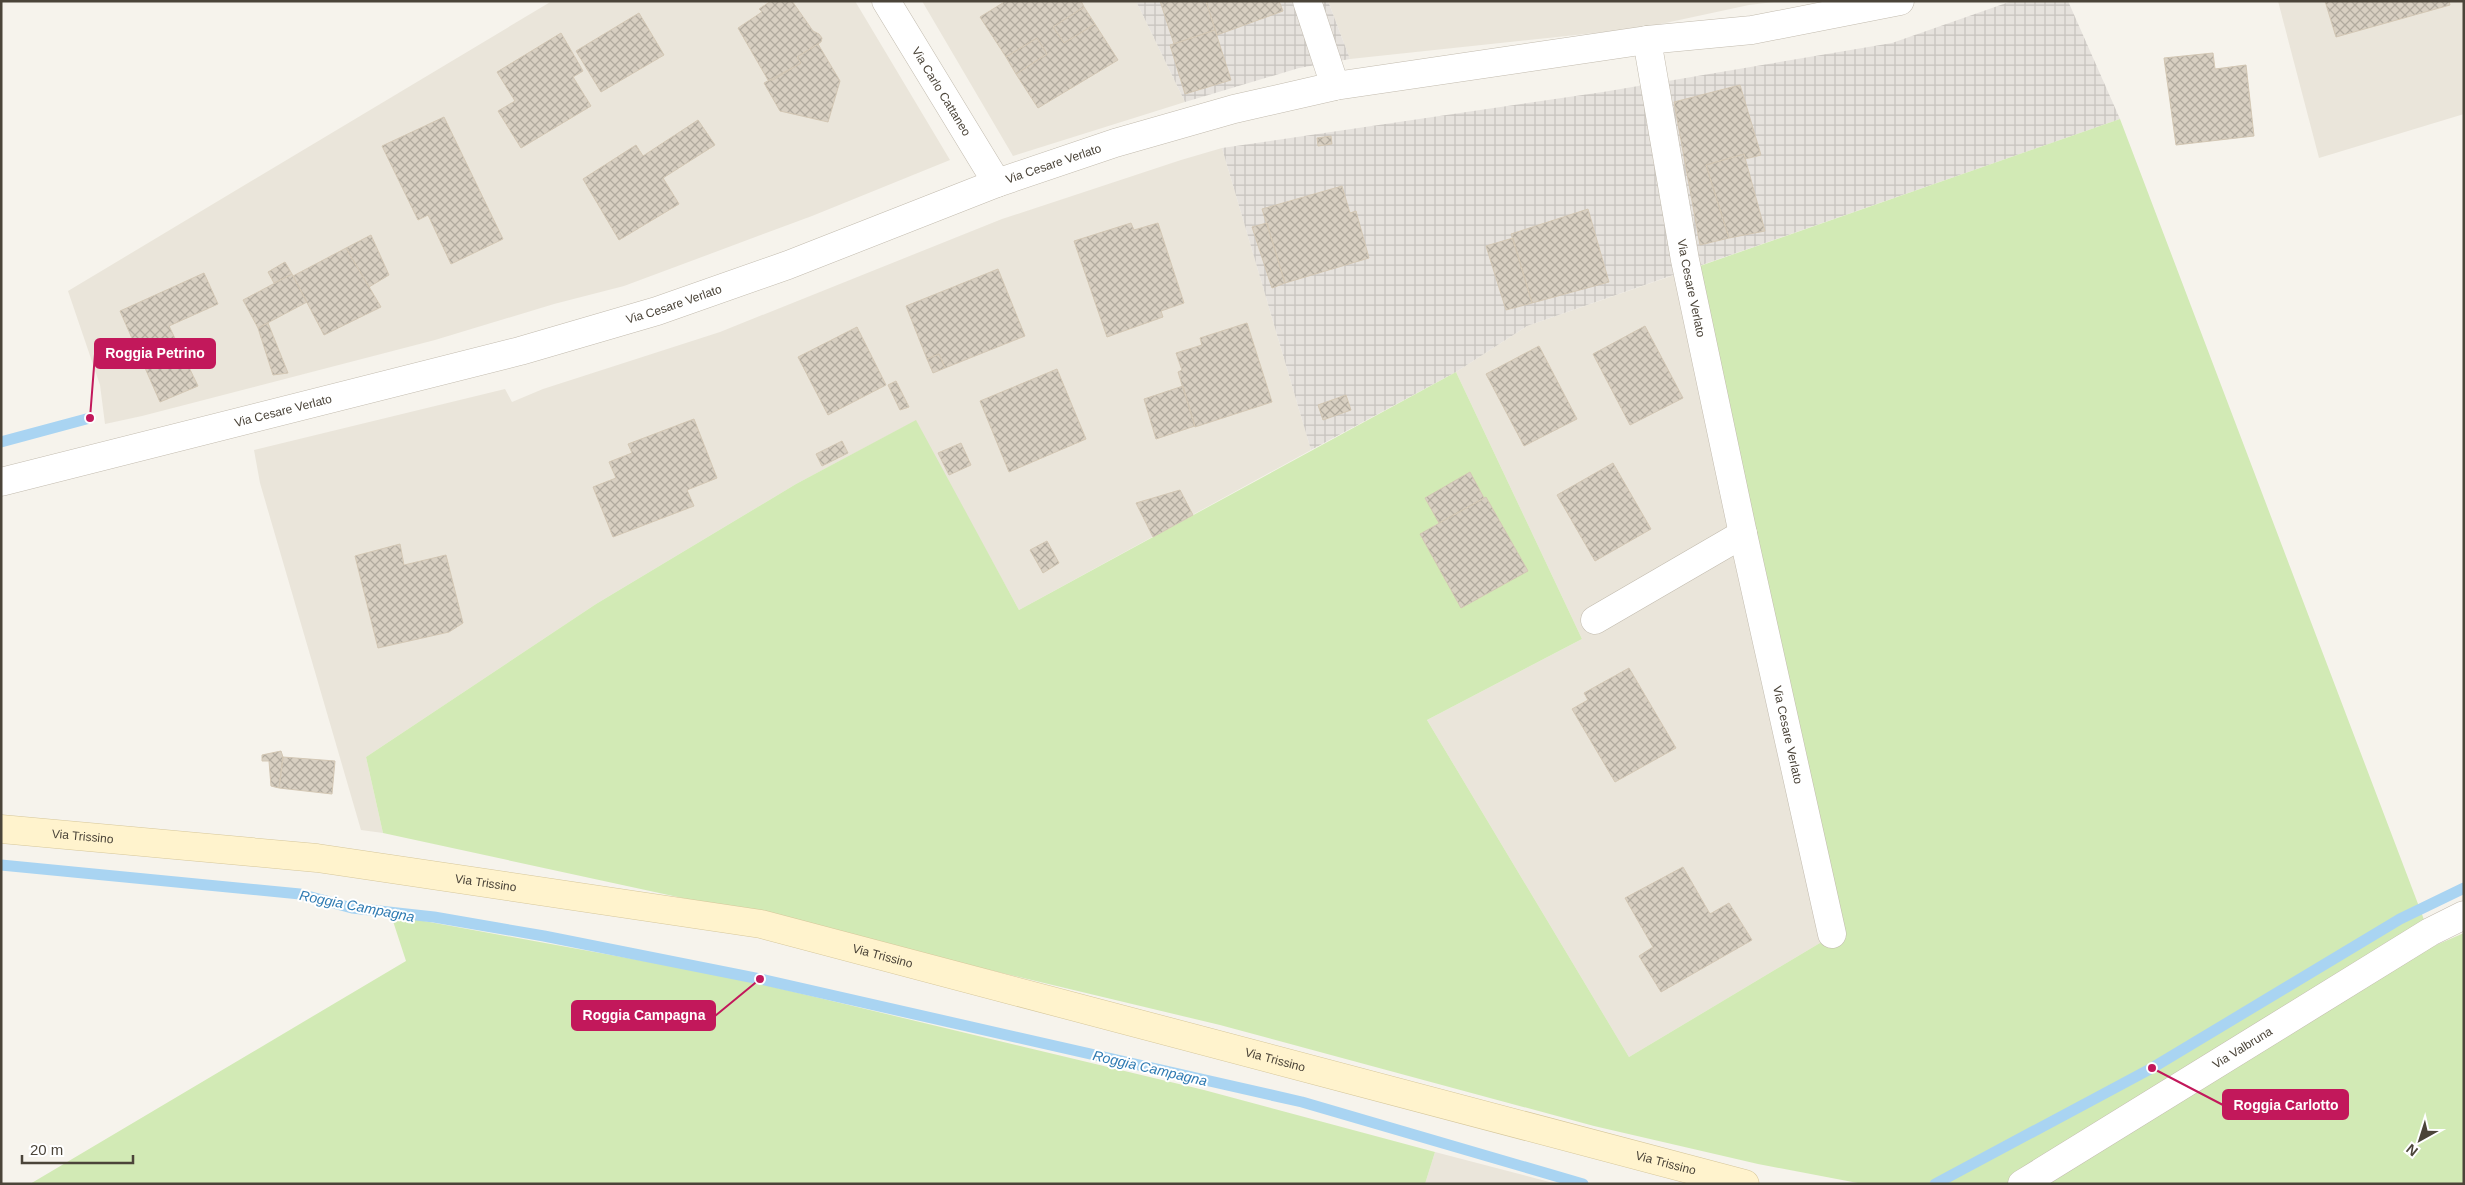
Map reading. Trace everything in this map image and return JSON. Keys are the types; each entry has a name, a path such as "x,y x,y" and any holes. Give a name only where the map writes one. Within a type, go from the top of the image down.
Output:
{"main road":[{"name":"Via Trissino","path":"1,829 317,858 761,924 1745,1184"}],"street":[{"name":"Via Carlo Cattaneo","path":"886,1 997,183"},
{"path":"1306,1 1335,86"},
{"name":"Via Cesare Verlato","path":"1,482 520,351 648,314 788,265 997,183 1116,143 1234,109 1335,86 1647,40 1752,30 1900,1"},
{"name":"Via Cesare Verlato","path":"1647,40 1685,260 1832,934"},
{"path":"1595,620 1744,534"},
{"name":"Via Valbruna","path":"2022,1184 2430,932 2464,915"}],"shaded area":[{"path":"552,1 855,1 950,160 812,216 624,286 554,304 435,340 105,424 100,385 68,291"},
{"path":"922,1 1136,1 1185,102 1013,156"},
{"path":"1136,1 1328,1 1350,59 1299,68 1185,102"},
{"path":"1328,1 1783,1 1749,5 1642,28 1350,59"},
{"path":"2012,1 2068,1 2120,119 1527,326 1456,372 1311,450 1222,148 1603,92 1892,43"},
{"path":"2278,1 2464,1 2464,114 2319,158"},
{"path":"1222,148 1311,450 1019,610 915,421 796,484 596,604 366,757 383,833 361,830 260,483 254,450 505,389 512,402 543,389 720,332 1002,219"},
{"path":"1697,267 1830,937 1629,1057 1427,720 1582,639 1456,372 1527,326"},
{"path":"1435,1152 1557,1184 1425,1184"}],"green space":[{"path":"2120,119 2434,946 2464,933 2464,1184 1863,1184 1758,1164 1594,1126 1220,1025 747,912 383,833 366,757 596,604 796,484 916,420 1019,610 1456,372 1582,639 1427,720 1629,1057 1830,937 1697,267"},
{"path":"391,915 732,977 1204,1090 1435,1152 1425,1184 30,1184 406,961"}],"building":[{"path":"771,1 792,1 813,31 822,38 821,42 797,57 801,63 773,80 768,80 738,28 762,12 759,9"},
{"path":"1006,1 1081,1 1084,7 1053,27 1064,43 1095,24 1118,60 1038,108 1016,74 1047,54 1037,38 1006,57 980,17"},
{"path":"1160,1 1206,1 1215,30 1174,44"},
{"path":"1206,1 1279,1 1283,11 1217,35"},
{"path":"2325,1 2449,1 2450,5 2336,37"},
{"path":"1084,7 1095,24 1064,43 1053,27"},
{"path":"639,13 664,55 601,92 576,51"},
{"path":"1215,30 1231,80 1185,94 1170,45"},
{"path":"561,33 583,71 573,77 591,106 521,148 498,111 515,101 497,72"},
{"path":"1037,38 1047,54 1016,74 1006,57"},
{"path":"818,44 840,81 828,122 780,111 764,83 801,63 797,57"},
{"path":"2213,53 2215,69 2246,65 2254,136 2176,145 2164,58"},
{"path":"1740,85 1761,155 1745,159 1744,154 1706,165 1729,238 1700,245 1674,102"},
{"path":"444,117 503,239 451,264 428,215 418,220 382,146"},
{"path":"698,120 715,145 663,178 679,204 619,240 583,179 636,145 643,156"},
{"path":"1331,136 1332,144 1318,146 1317,138"},
{"path":"1744,154 1765,231 1729,238 1706,165"},
{"path":"1342,186 1350,213 1356,211 1369,258 1285,283 1262,209"},
{"path":"1588,209 1609,282 1532,303 1511,234"},
{"path":"1131,223 1134,230 1158,223 1184,303 1161,311 1163,317 1107,337 1074,241"},
{"path":"1267,223 1285,283 1272,288 1252,227"},
{"path":"371,235 389,275 369,287 346,248"},
{"path":"1513,238 1532,303 1506,310 1486,246"},
{"path":"346,248 381,307 324,335 293,276"},
{"path":"285,262 292,274 274,283 268,272"},
{"path":"998,269 1025,336 945,368 939,354 927,359 906,306"},
{"path":"204,273 218,304 169,326 198,386 160,402 120,311"},
{"path":"292,274 307,302 258,328 243,300"},
{"path":"268,323 288,373 273,375 258,328"},
{"path":"1247,323 1272,402 1195,427 1178,372 1182,370 1176,353 1202,345 1200,338"},
{"path":"1645,326 1683,398 1630,425 1593,354"},
{"path":"857,327 886,385 828,415 798,357"},
{"path":"1539,346 1577,419 1524,446 1486,374"},
{"path":"939,354 945,368 933,373 927,359"},
{"path":"1057,369 1086,439 1009,472 980,401"},
{"path":"896,381 909,407 900,410 888,385"},
{"path":"1183,386 1195,426 1156,439 1144,399"},
{"path":"1346,395 1351,410 1323,420 1318,405"},
{"path":"694,419 717,478 687,490 694,506 613,537 593,487 616,478 609,462 632,453 628,444"},
{"path":"842,441 848,453 822,466 816,454"},
{"path":"961,443 971,465 949,475 938,453"},
{"path":"1613,463 1651,529 1595,561 1557,495"},
{"path":"1470,472 1484,498 1439,523 1425,498"},
{"path":"1180,490 1193,515 1153,537 1136,503"},
{"path":"1486,497 1528,571 1461,608 1420,534"},
{"path":"1047,541 1059,563 1043,573 1030,550"},
{"path":"400,544 404,565 446,555 463,623 449,632 378,648 355,556"},
{"path":"1629,668 1676,748 1615,782 1572,709 1588,700 1584,693"},
{"path":"281,751 283,757 279,788 271,786 269,761 262,761 262,755"},
{"path":"283,757 335,761 332,794 279,788"},
{"path":"1683,867 1710,914 1729,903 1752,940 1661,992 1639,956 1653,947 1625,898"}],"waterway":[{"path":"1,442 90,418"},
{"name":"Roggia Campagna","path":"1,865 300,894 352,908 434,917 544,936 760,979 1302,1102 1583,1184"},
{"path":"1935,1184 2152,1068 2400,919 2464,888"}],"place":[{"name":"Roggia Petrino","path":"90,418"},
{"name":"Roggia Campagna","path":"760,979"},
{"name":"Roggia Carlotto","path":"2152,1068"}]}
